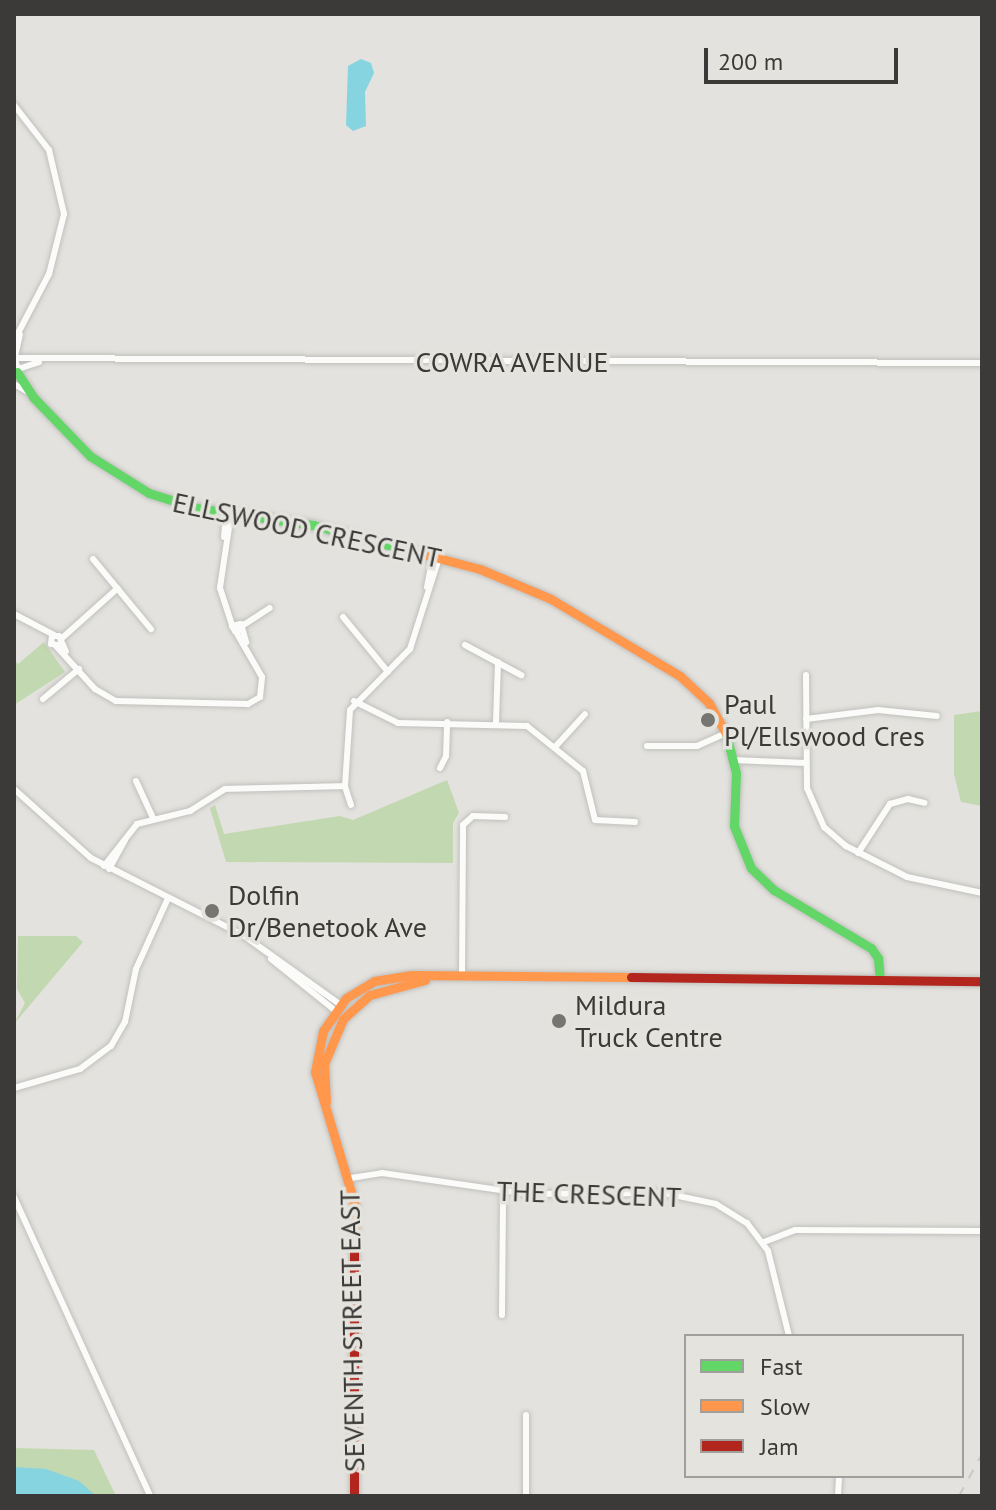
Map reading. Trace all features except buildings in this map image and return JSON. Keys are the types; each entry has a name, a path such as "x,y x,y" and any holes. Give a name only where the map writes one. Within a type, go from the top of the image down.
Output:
{"main road":[{"name":"ELLSWOOD CRESCENT","path":"16,373 29,393 117,476 164,499 228,513 313,525 436,557 534,591 680,676 709,703 726,733 734,763 734,826 751,868 774,890 871,948 878,958 880,980"},
{"path":"337,1007 386,977 982,981"},
{"path":"346,1015 384,989 435,978"},
{"name":"SEVENTH STREET EAST","path":"337,1007 315,1059 316,1084 351,1178 354,1496"},
{"name":"SEVENTH STREET EAST","path":"330,1121 324,1064 346,1015"}],"street":[{"path":"14,105 49,150 64,214 49,274 21,332 15,356 16,373 42,361"},
{"path":"14,341 21,332"},
{"path":"15,356 42,361"},
{"name":"COWRA AVENUE","path":"42,361 982,363"},
{"name":"ELLSWOOD CRESCENT","path":"14,384 29,393"},
{"path":"14,614 44,627 101,694 125,703 248,704 263,690 262,672 228,612 220,588 228,513"},
{"path":"351,805 345,786 346,727 354,701 410,649 436,557"},
{"path":"93,559 151,629"},
{"path":"57,639 118,588"},
{"path":"238,626 270,608"},
{"path":"343,617 388,672"},
{"path":"465,645 521,675"},
{"path":"496,722 498,662"},
{"path":"43,699 79,669"},
{"path":"806,675 806,763 814,810 830,832 858,853 914,879 982,893"},
{"path":"354,701 391,721 496,722 527,726 556,746 586,776 593,818 635,822"},
{"path":"806,719 878,710 937,716"},
{"path":"556,746 585,714"},
{"path":"440,768 446,756 447,722"},
{"path":"647,746 697,746 726,733"},
{"path":"734,763 806,763"},
{"path":"136,781 153,818"},
{"path":"106,868 128,833 153,818 190,811 232,787 345,786"},
{"path":"14,789 54,830 106,868 254,943 346,1015"},
{"path":"858,853 890,804 908,799 925,803"},
{"path":"462,977 463,825 473,816 505,817"},
{"path":"14,1088 80,1069 111,1046 125,1022 136,969 168,898"},
{"name":"THE CRESCENT","path":"351,1178 382,1173 503,1193 684,1195 729,1210 764,1242"},
{"path":"502,1315 503,1193"},
{"path":"14,1197 150,1496"},
{"path":"788,1334 764,1242 786,1230 982,1231"},
{"path":"526,1415 526,1496"}],"green space":[{"path":"44,642 65,672 14,705 14,660 18,664"},
{"path":"982,711 982,806 961,802 954,774 954,715"},
{"path":"447,780 459,813 453,823 453,863 226,862 210,808 215,805 224,834 340,816 353,820"},
{"path":"18,936 76,936 83,942 14,1024 25,1003 17,989"},
{"path":"14,1448 94,1450 116,1496 14,1496"}],"water":[{"path":"361,59 371,63 374,73 365,92 366,126 353,131 346,125 348,66"},
{"path":"14,1467 46,1469 79,1481 96,1496 14,1496"}],"railway":[{"path":"959,1496 982,1454"}],"traffic: fast":[{"path":"17,372 33,397 90,456 149,493 196,508 313,525 419,553"},
{"path":"726,734 736,773 734,826 751,868 774,890 871,948 878,958 880,980"}],"traffic: slow":[{"path":"419,553 480,569 551,599 680,676 709,703 726,734"},
{"path":"354,1233 354,1202 315,1072 323,1031 346,998 374,981 412,975 631,977"},
{"path":"326,1102 324,1064 343,1019 370,995 425,980"}],"traffic: jam":[{"path":"631,977 982,981"},
{"path":"354,1233 354,1496"}],"place":[{"name":"Paul Pl/Ellswood Cres","path":"708,720"},
{"name":"Dolfin Dr/Benetook Ave","path":"212,911"},
{"name":"Mildura Truck Centre","path":"559,1021"}]}
